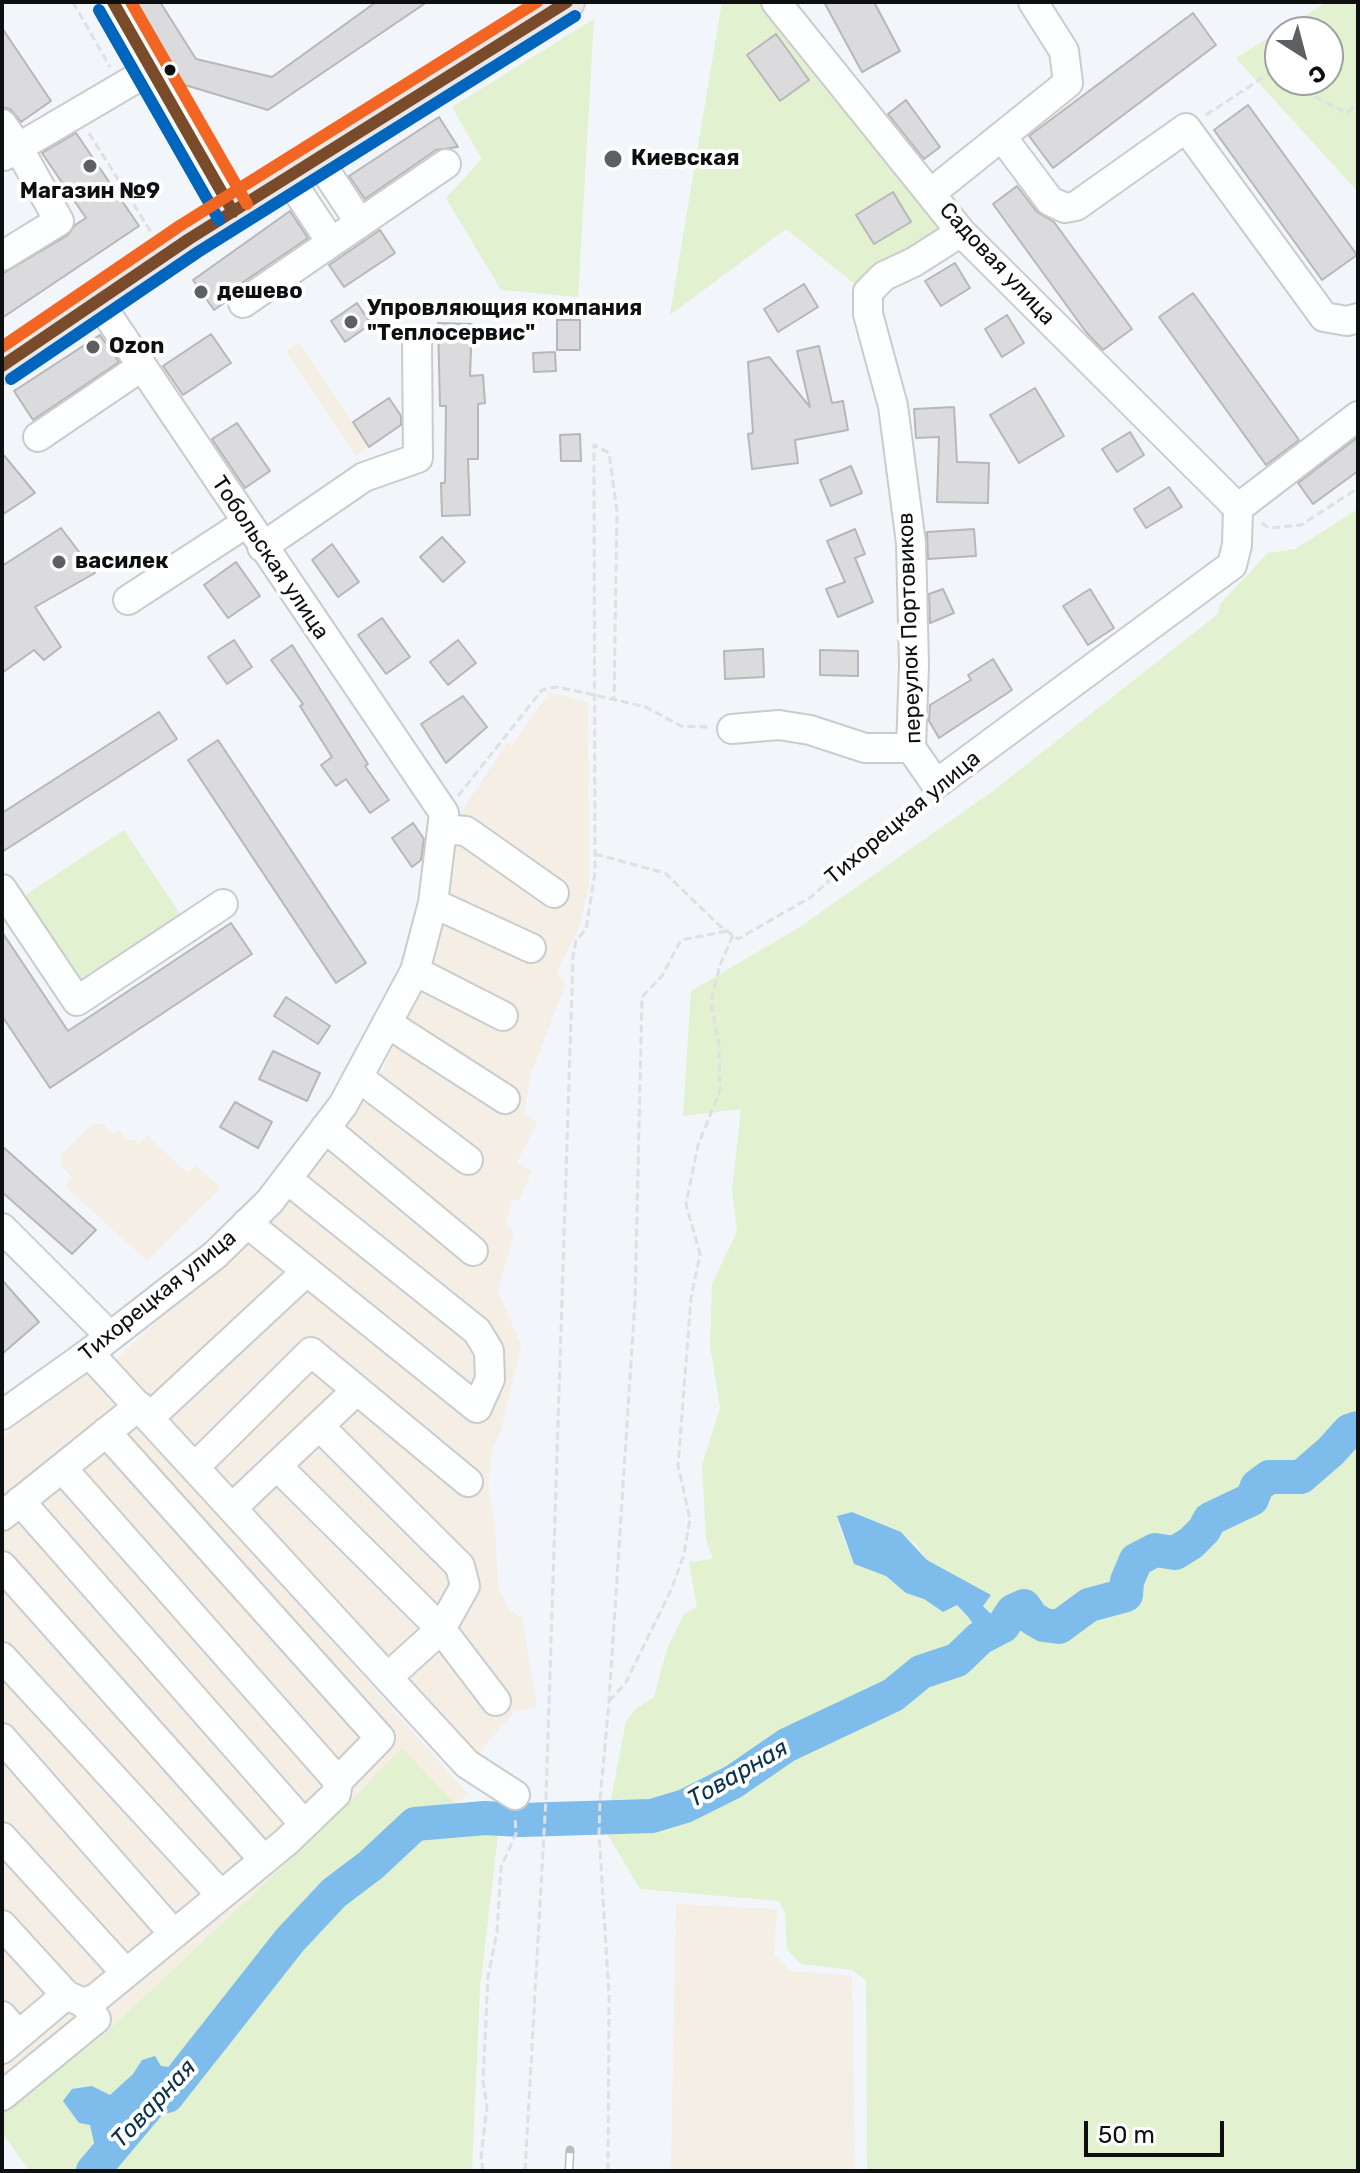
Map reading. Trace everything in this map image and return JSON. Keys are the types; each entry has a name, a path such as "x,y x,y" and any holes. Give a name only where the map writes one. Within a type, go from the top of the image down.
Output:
{"main road":[{"path":"2,366 233,212 567,2"}],"street":[{"path":"113,2 136,84 233,212"},
{"name":"Садовая улица","path":"776,2 961,232 1238,508"},
{"path":"931,193 1068,83 1064,51 1033,2"},
{"path":"10,152 77,113 136,84"},
{"path":"2,124 10,152 59,221 2,256"},
{"path":"1002,137 1050,201 1065,208 1076,206 1186,128 1324,317 1347,321 1358,318"},
{"path":"317,158 360,223"},
{"path":"243,303 446,164"},
{"path":"288,177 331,242"},
{"name":"переулок Портовиков","path":"936,784 911,748 914,665 911,543 893,406 868,314 868,292 884,276 914,262 961,232"},
{"name":"Тобольская улица","path":"98,301 443,821"},
{"path":"262,547 364,477 418,458 417,343"},
{"path":"38,437 141,367"},
{"path":"1238,508 1358,416"},
{"name":"Тихорецкая улица","path":"936,784 1232,565 1237,545 1238,508"},
{"path":"128,600 246,523"},
{"path":"732,729 779,725 810,730 865,748 911,748"},
{"path":"443,821 466,831 554,893"},
{"name":"Тихорецкая улица","path":"2,1415 100,1345 215,1255 270,1201 343,1105 415,971 433,903 443,821"},
{"path":"2,889 77,1001 223,904"},
{"path":"433,903 531,948"},
{"path":"415,971 503,1016"},
{"path":"387,1023 505,1099"},
{"path":"358,1077 468,1160"},
{"path":"325,1128 473,1251"},
{"path":"247,1223 477,1408 490,1379 489,1351 477,1331 287,1179"},
{"path":"2,1228 100,1345 144,1412 467,1764 515,1802"},
{"path":"304,1824 11,1509 106,1432 144,1412 307,1271"},
{"path":"195,1467 311,1352 468,1482"},
{"path":"232,1508 357,1390"},
{"path":"319,1426 460,1566 465,1586 441,1629 388,1677"},
{"path":"7,2033 75,1999 96,1998 304,1824 336,1794 338,1781 380,1738 106,1432"},
{"path":"277,1466 441,1629 496,1701"},
{"path":"62,1468 338,1781"},
{"path":"2,1566 264,1860"},
{"path":"2,1657 221,1895"},
{"path":"2,1738 174,1934"},
{"path":"2,1837 126,1973"},
{"path":"2,1925 96,2019 2,2096"}],"path":[{"path":"73,2 136,84"},
{"path":"1186,128 1264,77"},
{"path":"1314,96 1346,113 1358,104"},
{"path":"77,113 151,231"},
{"path":"525,2171 546,1798 573,956 576,941 586,929 595,872 594,445 609,453 617,511 614,701"},
{"path":"1238,508 1269,528 1301,525 1358,488"},
{"path":"443,821 542,690 556,687 646,707 681,726 732,729"},
{"name":"Тихорецкая улица","path":"733,935 738,939 811,897 936,784"},
{"path":"594,853 665,873 733,935 720,965 711,1002 719,1046 720,1091 698,1145 686,1204 700,1254 691,1298 678,1466 690,1519 684,1554 672,1588 625,1684 609,1701"},
{"path":"608,2171 609,1995 599,1833 635,1301 642,997 662,976 681,940 727,931"},
{"path":"483,2171 488,1977 497,1932 501,1867 516,1834 515,1802"}],"shaded area":[{"path":"299,342 369,447 356,456 286,351"},
{"path":"550,692 588,703 589,886 580,925 556,973 566,984 531,1073 524,1112 537,1122 517,1163 532,1171 519,1200 512,1200 506,1224 514,1233 498,1291 521,1345 501,1430 491,1452 488,1489 495,1526 498,1588 510,1610 522,1618 537,1707 515,1711 476,1756 112,1363 279,1208 384,1068 427,963 454,823 507,743 512,745"},
{"path":"93,1124 104,1125 112,1134 118,1130 129,1141 133,1139 138,1144 147,1136 188,1173 195,1165 221,1188 147,1261 65,1186 72,1177 61,1166 61,1155"},
{"path":"87,1366 468,1794 456,1805 402,1749 325,1827 99,2039 2,2114 2,1437"},
{"path":"676,1904 777,1909 774,1954 790,1971 852,1976 855,2171 671,2171"}],"green space":[{"path":"722,2 761,2 945,229 856,285 786,229 670,315"},
{"path":"1327,2 1358,2 1358,192 1271,96 1344,96 1344,16 1304,16"},
{"path":"594,19 578,297 501,290 446,198 482,159 452,107"},
{"path":"1264,41 1264,89 1236,58"},
{"path":"1358,509 1358,2171 867,2171 866,1980 852,1970 801,1964 787,1949 785,1914 779,1901 640,1889 605,1830 626,1721 637,1708 654,1697 667,1649 684,1614 697,1607 689,1562 713,1559 706,1540 702,1465 720,1408 710,1345 712,1284 737,1232 732,1190 741,1109 683,1116 691,991 800,927 993,791 1218,614 1220,604 1268,553 1295,549","holes":["853,1512 901,1532 927,1560 990,1595 983,1605 1003,1626 980,1638 969,1618 956,1605 943,1612 924,1599 906,1593 886,1576 854,1564 837,1516"]},
{"path":"124,830 183,918 85,984 21,898"},
{"path":"402,1748 456,1805 499,1826 480,1988 472,2171 113,2171 110,2161 127,2135 144,2125 154,2107 167,2096 161,2066 142,2060 134,2074 110,2095 63,2100 79,2123 90,2125 95,2147 92,2166 86,2171 30,2171 2,2133 2,2114 99,2039 325,1827"}],"water":[{"path":"852,1512 901,1532 927,1560 991,1595 983,1606 1003,1626 1003,1639 991,1651 957,1605 943,1612 924,1599 906,1593 886,1576 854,1564 837,1516"},
{"path":"155,2056 161,2066 177,2068 167,2096 154,2107 144,2125 127,2135 111,2161 113,2171 86,2171 92,2166 95,2147 90,2125 79,2123 63,2101 72,2089 92,2086 110,2095 133,2074 142,2060"}],"building":[{"path":"133,2 160,2 196,59 272,77 376,2 427,2 268,110 185,85 173,72"},
{"path":"824,2 874,2 900,51 862,72"},
{"path":"1193,13 1216,45 1053,168 1029,136"},
{"path":"2,28 51,101 21,122 10,109 2,107"},
{"path":"776,34 809,80 780,101 747,55"},
{"path":"906,100 940,147 924,159 888,114"},
{"path":"1248,105 1357,255 1322,280 1214,130"},
{"path":"439,117 458,147 436,150 365,199 349,176"},
{"path":"76,133 139,226 2,318 2,274 68,235 75,225 86,218 42,153"},
{"path":"1017,186 1037,212 1054,222 1132,329 1103,350 1086,332 993,204"},
{"path":"893,192 911,222 874,244 856,215"},
{"path":"290,211 308,238 233,289 227,301 214,310 193,280"},
{"path":"380,230 395,253 344,287 329,265"},
{"path":"955,263 970,288 941,306 925,281"},
{"path":"804,284 818,307 778,332 764,309"},
{"path":"1193,293 1299,440 1266,465 1159,317"},
{"name":"Упровляющия компания \"Теплосервис\"","path":"357,303 371,324 345,342 331,321"},
{"path":"1007,315 1024,343 1002,357 985,329"},
{"path":"557,320 580,320 580,350 557,350"},
{"path":"438,323 472,324 470,376 483,375 485,403 478,404 478,459 468,459 470,515 442,516 446,406 440,406"},
{"path":"211,334 231,363 183,395 163,366"},
{"path":"100,335 119,362 33,420 14,391"},
{"path":"819,346 832,403 843,401 848,430 795,440 798,463 752,469 748,434 753,433 748,362 769,357 810,407 797,351"},
{"path":"555,352 556,371 534,372 533,353"},
{"path":"1035,388 1064,436 1019,463 990,415"},
{"path":"389,398 401,416 401,425 369,447 353,422"},
{"path":"954,407 957,462 989,463 988,503 937,502 939,437 916,438 914,409"},
{"path":"237,423 270,471 245,488 212,439"},
{"path":"1130,432 1144,455 1117,472 1102,449"},
{"path":"580,434 581,461 561,461 560,435"},
{"path":"1358,437 1358,471 1313,504 1298,483"},
{"path":"2,453 35,493 2,515"},
{"path":"851,466 862,493 831,506 820,480"},
{"path":"1169,487 1182,507 1146,528 1134,509"},
{"path":"61,528 95,573 35,607 61,647 44,660 34,650 2,673 2,566"},
{"path":"855,529 865,554 855,558 873,602 838,617 826,589 845,582 827,541"},
{"path":"974,529 976,556 928,559 927,532"},
{"path":"442,537 465,562 443,582 420,557"},
{"path":"332,544 359,582 338,597 312,560"},
{"path":"236,562 260,596 228,618 204,585"},
{"path":"943,589 954,613 930,623 929,594"},
{"path":"1090,589 1114,628 1088,645 1063,606"},
{"path":"382,618 410,657 386,674 358,635"},
{"path":"234,640 252,667 227,684 208,657"},
{"path":"458,640 476,663 448,685 430,662"},
{"path":"292,645 389,800 370,813 346,779 336,786 321,765 332,757 300,706 303,704 271,660"},
{"path":"763,649 764,677 725,679 724,651"},
{"path":"820,650 858,651 858,676 820,675"},
{"path":"993,659 1012,690 939,738 929,721 930,705 971,680 968,675"},
{"path":"463,696 487,727 446,763 421,724"},
{"path":"159,712 177,739 2,852 2,813"},
{"path":"218,740 366,963 336,983 188,760"},
{"path":"413,823 424,839 421,860 412,867 392,838"},
{"path":"231,923 252,954 50,1088 2,1016 2,932 68,1031"},
{"path":"286,997 330,1026 318,1044 274,1016"},
{"path":"273,1051 320,1073 307,1101 259,1079"},
{"path":"235,1102 272,1122 258,1148 220,1127"},
{"path":"2,1146 96,1230 72,1254 2,1192"},
{"path":"2,1280 39,1322 2,1354"}],"waterway":[{"name":"Товарная","path":"93,2171 155,2097 167,2096 290,1940 334,1893 371,1865 415,1824 485,1818 521,1820 652,1816 685,1806 733,1782 787,1745 893,1695 921,1672 957,1660 980,1638 1003,1626 1013,1611 1024,1606 1032,1618 1044,1625 1059,1627 1089,1605 1126,1595 1127,1581 1136,1560 1155,1550 1175,1553 1191,1543 1210,1519 1252,1499 1257,1486 1269,1477 1301,1477 1349,1431 1358,1428"}],"railway":[{"path":"569,2171 570,2150"}],"transit line":[{"path":"113,2 233,212"},
{"path":"131,2 247,204"},
{"path":"2,347 181,225 537,2"},
{"path":"2,366 189,239 567,2"},
{"path":"99,10 219,220"},
{"path":"11,379 198,252 575,16"}],"place":[{"name":"Киевская","path":"613,159"},
{"name":"Магазин №9","path":"90,166"},
{"name":"дешево","path":"201,292"},
{"name":"Упровляющия компания \"Теплосервис\"","path":"351,322"},
{"name":"Ozon","path":"93,347"},
{"name":"василек","path":"59,562"}]}
